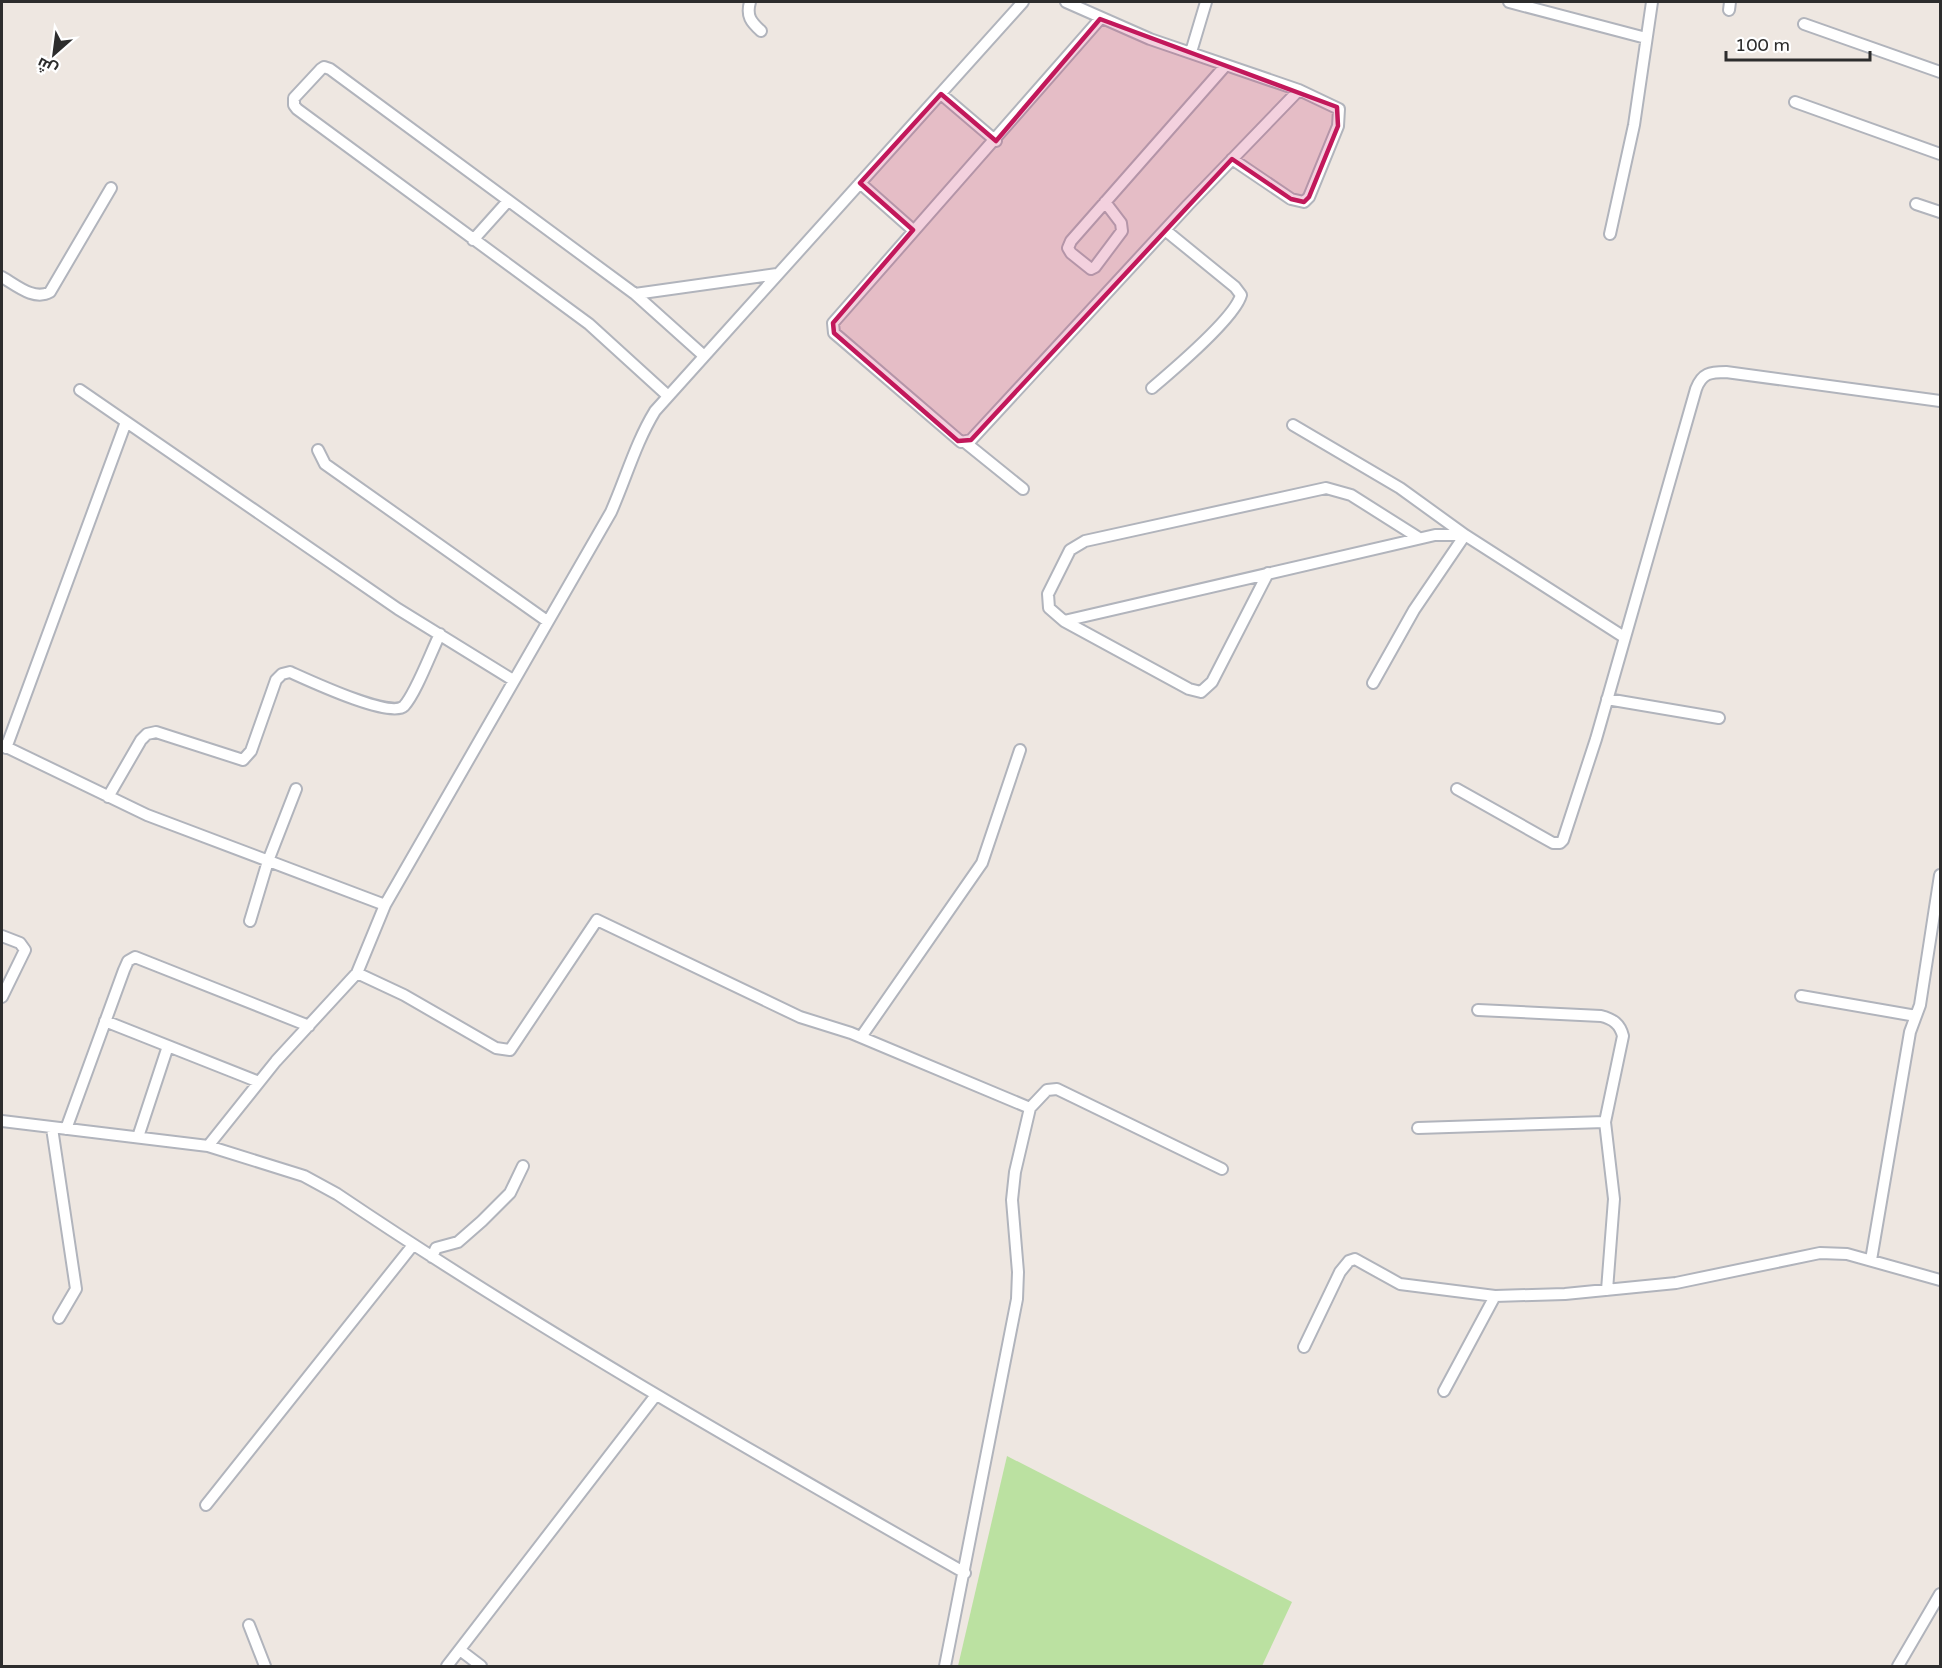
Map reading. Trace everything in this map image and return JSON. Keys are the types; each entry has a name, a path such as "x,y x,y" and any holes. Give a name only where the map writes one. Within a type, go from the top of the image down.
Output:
{"street":[{"path":"750,2 747,12 761,31"},
{"path":"208,1146 259,1082 357,973 385,905 474,755 513,680 611,512 630,469 642,433 667,395 1023,2"},
{"path":"1066,2 1101,19 1226,66 1299,90 1337,107 1340,113 1338,126 1307,200 1301,202 1291,199 1232,159"},
{"path":"1191,52 1206,2"},
{"path":"1509,2 1646,38"},
{"path":"1610,234 1634,125 1652,2"},
{"path":"1023,489 966,442 954,438 840,338 833,328 836,319 913,230 996,141 1101,19"},
{"path":"1804,24 1941,72"},
{"path":"1105,202 1121,223 1122,231 1094,269 1071,253 1068,248 1075,235 1226,66"},
{"path":"667,395 589,324 297,109 294,105 294,98 321,69 324,67 330,69 635,294 703,355"},
{"path":"966,442 1299,90"},
{"path":"941,94 996,141"},
{"path":"1795,102 1941,154"},
{"path":"860,183 913,230"},
{"path":"2,277 35,295 43,296 50,292 111,188"},
{"path":"473,240 508,201"},
{"path":"1916,204 1941,212"},
{"path":"1152,388 1226,317 1238,303 1241,295 1235,286 1165,230"},
{"path":"635,294 777,274"},
{"path":"1457,789 1553,843 1560,843 1565,837 1663,498 1696,388 1702,377 1708,373 1726,372 1941,401"},
{"path":"80,390 398,609 513,680"},
{"path":"126,422 4,746 147,815 385,905"},
{"path":"1293,425 1400,488 1465,535 1624,637"},
{"path":"318,450 325,464 547,621"},
{"path":"1268,573 1212,682 1201,692 1189,689 1064,621 1049,608 1048,594 1070,550 1085,541 1326,488 1351,495 1419,538"},
{"path":"1064,621 1419,538 1443,533 1465,535"},
{"path":"1374,683 1414,610 1465,535"},
{"path":"108,797 141,740 147,734 156,732 243,760 251,751 276,680 282,674 290,672 378,706 395,710 400,708 409,699 440,634"},
{"path":"1606,699 1719,718"},
{"path":"861,1037 982,863 1020,750"},
{"path":"250,921 268,861 296,789"},
{"path":"1871,1260 1908,1044 1916,1016 1941,875"},
{"path":"357,973 404,995 496,1048 510,1050 595,922 601,920 800,1017 861,1037 1030,1108"},
{"path":"2,936 20,944 25,950 2,997"},
{"path":"66,1129 124,970 128,961 135,957 309,1026"},
{"path":"1801,996 1916,1016"},
{"path":"1478,1010 1601,1016 1616,1022 1623,1036 1605,1122 1614,1199 1607,1290"},
{"path":"105,1021 259,1082"},
{"path":"138,1137 168,1046"},
{"path":"945,1666 1017,1299 1018,1272 1012,1200 1015,1172 1030,1108 1047,1090 1057,1089 1222,1169"},
{"path":"2,1121 208,1146 304,1176 337,1194 432,1257 656,1395 965,1573"},
{"path":"1418,1128 1605,1122"},
{"path":"52,1128 76,1289 59,1318"},
{"path":"432,1257 436,1248 458,1242 510,1193 522,1166"},
{"path":"207,1505 413,1245"},
{"path":"1304,1347 1340,1272 1348,1261 1355,1259 1400,1284 1495,1296 1607,1290 1700,1280 1821,1253 1847,1254 1941,1280"},
{"path":"1443,1391 1495,1296"},
{"path":"447,1666 656,1395"},
{"path":"1898,1666 1941,1594"},
{"path":"249,1625 265,1666"},
{"path":"460,1650 481,1666"}],"highlighted area":[{"path":"1100,19 1337,107 1338,126 1309,197 1304,202 1291,199 1232,159 971,440 958,441 834,333 833,323 913,230 860,183 941,94 996,141"}],"green space":[{"path":"1007,1456 1292,1602 1262,1666 958,1666"}]}
